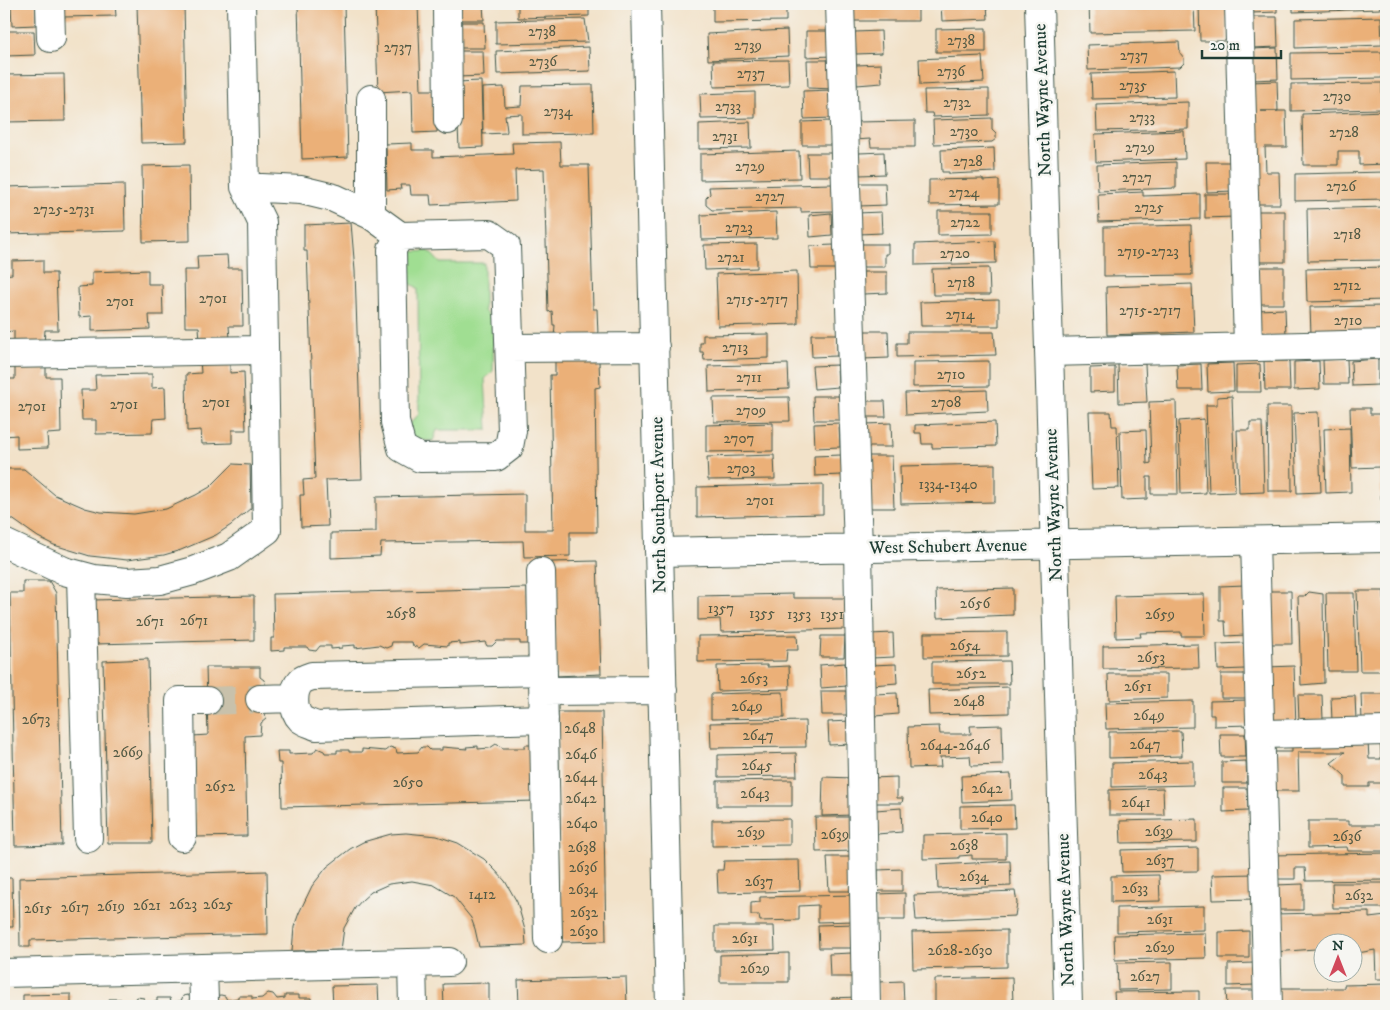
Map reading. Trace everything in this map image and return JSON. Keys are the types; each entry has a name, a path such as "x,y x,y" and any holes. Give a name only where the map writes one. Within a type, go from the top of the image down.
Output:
{"street":[{"path":"50,4 51,38"},
{"path":"4,543 64,571 94,579 127,582 160,580 193,571 229,557 267,530 262,222 245,187 241,4"},
{"path":"447,4 448,120"},
{"name":"North Southport Avenue","path":"646,4 670,1006"},
{"path":"840,4 858,548 866,1006"},
{"name":"North Wayne Avenue","path":"1039,4 1068,1006"},
{"path":"1239,4 1248,347"},
{"path":"371,99 371,215"},
{"path":"245,187 301,190 334,198 371,215 400,236 488,234 506,246 512,431 509,447 496,457 420,458 402,448 395,422 392,249 400,236"},
{"path":"1049,352 1386,344"},
{"path":"510,348 655,347"},
{"path":"4,354 264,350"},
{"name":"West Schubert Avenue","path":"660,552 1386,538"},
{"path":"1255,541 1268,1006"},
{"path":"541,572 548,939"},
{"path":"81,576 88,838"},
{"path":"544,720 316,726 301,719 296,709 294,698 301,680 312,676 544,681 663,690"},
{"path":"260,699 294,698"},
{"path":"182,837 180,701 207,701"},
{"path":"1260,734 1386,731"},
{"path":"4,973 449,962"},
{"path":"412,963 413,1006"},
{"path":"203,968 204,1001"}],"green space":[{"path":"429,251 440,263 484,263 484,311 494,321 493,371 485,379 488,430 437,430 433,441 410,440 404,430 419,414 418,288 404,280 401,252"}],"building":[{"path":"11,4 36,4 36,25 12,26"},
{"path":"62,4 115,4 116,16 62,17"},
{"path":"137,4 184,4 187,142 141,143"},
{"path":"298,4 344,4 348,157 302,159"},
{"path":"375,4 418,4 421,90 438,90 437,132 413,133 412,90 378,92"},
{"path":"458,4 483,4 484,20 458,20"},
{"path":"518,4 592,4 589,7 589,16 518,18"},
{"path":"713,4 786,4 786,21 713,22"},
{"path":"851,4 918,4 918,21 851,21"},
{"path":"941,4 987,4 988,19 942,21"},
{"path":"1089,4 1194,4 1195,31 1090,33"},
{"path":"1199,4 1226,4 1227,41 1200,41"},
{"path":"1251,4 1277,4 1277,12 1251,13"},
{"path":"1293,4 1379,4 1380,9 1293,12"},
{"path":"1250,17 1277,17 1278,47 1252,48"},
{"path":"1381,17 1382,45 1295,48 1295,19"},
{"path":"585,19 588,42 496,44 496,21"},
{"path":"459,22 484,22 485,48 459,48"},
{"path":"986,28 986,52 936,52 936,29"},
{"path":"787,30 788,56 708,60 707,34"},
{"path":"6,31 34,31 35,55 6,56"},
{"path":"806,31 833,31 833,56 806,57"},
{"path":"881,31 882,53 856,54 855,32"},
{"path":"1179,42 1180,53 1184,58 1184,63 1180,67 1088,70 1087,45"},
{"path":"589,47 590,71 497,74 496,51"},
{"path":"1277,48 1278,79 1252,80 1251,49"},
{"path":"456,51 483,51 484,76 457,77"},
{"path":"1382,52 1382,78 1291,80 1291,53"},
{"path":"982,56 984,82 920,85 919,59"},
{"path":"788,60 789,85 714,87 713,61"},
{"path":"807,60 833,60 834,89 808,88"},
{"path":"881,64 882,83 857,85 856,65"},
{"path":"1174,71 1175,97 1092,99 1091,74"},
{"path":"64,74 65,121 4,122 4,75"},
{"path":"481,81 483,147 459,148 456,82"},
{"path":"1277,81 1278,111 1286,111 1287,147 1265,147 1266,172 1279,172 1280,204 1255,204 1251,82"},
{"path":"1382,83 1382,109 1291,111 1291,84"},
{"path":"593,85 594,133 522,134 522,114 505,115 506,133 483,134 482,88 504,87 505,107 521,106 522,86"},
{"path":"989,89 989,115 933,117 932,113 925,113 924,90"},
{"path":"832,90 833,118 804,119 803,91"},
{"path":"755,92 755,118 701,119 700,94"},
{"path":"1188,102 1188,129 1097,131 1096,105"},
{"path":"1385,111 1386,164 1359,165 1359,151 1338,151 1338,165 1303,165 1302,114"},
{"path":"992,118 992,129 996,133 996,139 992,142 934,144 933,120"},
{"path":"830,121 831,145 802,145 802,122"},
{"path":"915,121 915,147 871,147 870,139 855,140 855,122"},
{"path":"750,122 751,148 699,149 699,124"},
{"path":"1184,131 1185,159 1096,162 1095,134"},
{"path":"560,142 561,165 589,165 593,309 597,309 598,335 554,337 555,325 553,325 552,311 548,312 544,169 515,170 516,201 431,205 430,195 411,195 410,185 400,185 401,189 387,190 386,144 412,143 412,150 433,150 433,157 513,154 512,143"},
{"path":"994,148 995,172 949,174 949,172 942,172 941,150"},
{"path":"799,151 800,178 700,180 700,154"},
{"path":"884,152 885,174 860,175 859,153"},
{"path":"807,153 832,153 832,176 808,176"},
{"path":"1176,162 1176,188 1098,191 1097,165"},
{"path":"1206,162 1233,162 1234,191 1207,192"},
{"path":"189,165 190,241 143,242 142,166"},
{"path":"1386,172 1386,199 1295,201 1295,174"},
{"path":"983,179 983,181 999,180 999,204 929,205 929,180"},
{"path":"859,183 885,183 886,205 859,206"},
{"path":"124,184 125,231 4,234 4,187"},
{"path":"832,184 833,211 801,212 801,208 712,210 706,205 706,198 710,194 709,187"},
{"path":"1143,192 1143,196 1200,194 1200,219 1099,222 1098,194"},
{"path":"1205,194 1233,194 1234,217 1205,218"},
{"path":"1386,207 1386,260 1308,261 1307,209"},
{"path":"938,211 992,211 992,234 938,235"},
{"path":"1257,211 1285,211 1285,262 1257,262"},
{"path":"776,212 777,238 702,240 701,215"},
{"path":"881,212 882,233 859,234 858,213"},
{"path":"831,213 832,235 810,237 809,215"},
{"path":"351,223 355,271 362,479 326,480 328,526 301,527 300,495 304,495 303,480 315,479 307,251 304,251 304,225"},
{"path":"1191,225 1192,275 1104,276 1104,227"},
{"path":"995,241 996,263 915,265 915,244"},
{"path":"757,244 757,268 705,270 704,245"},
{"path":"859,244 888,244 888,254 885,254 885,267 860,267"},
{"path":"834,245 835,269 811,269 810,246"},
{"path":"227,255 228,268 242,268 243,326 229,326 230,339 200,341 199,327 185,327 184,270 198,270 197,256"},
{"path":"43,260 43,273 56,273 58,330 45,330 44,345 14,345 14,331 4,332 4,275 12,274 12,261"},
{"path":"1258,267 1284,267 1284,304 1258,304"},
{"path":"1386,267 1386,300 1307,302 1306,269"},
{"path":"989,268 990,295 933,295 932,269"},
{"path":"148,270 148,284 162,284 163,315 149,315 150,329 92,331 92,316 79,317 78,287 92,286 92,272"},
{"path":"797,271 798,324 718,326 716,274"},
{"path":"863,272 887,272 887,293 863,294"},
{"path":"1192,284 1194,332 1107,335 1106,287"},
{"path":"999,300 999,326 921,326 920,302"},
{"path":"1386,306 1386,333 1311,334 1310,307"},
{"path":"1285,309 1286,336 1258,337 1257,310"},
{"path":"862,331 888,331 889,358 862,359"},
{"path":"907,332 994,332 996,355 897,357 897,343 907,343"},
{"path":"769,334 769,358 704,360 703,352 700,352 700,343 703,343 703,335"},
{"path":"811,334 837,334 837,356 812,357"},
{"path":"1383,357 1386,357 1386,381 1383,381"},
{"path":"200,359 230,359 230,373 244,372 246,430 232,430 232,443 202,444 201,430 187,431 186,374 201,373"},
{"path":"1347,359 1348,384 1324,384 1323,360"},
{"path":"1378,359 1378,385 1352,386 1351,361"},
{"path":"555,361 599,361 600,387 595,388 597,532 570,532 570,556 524,557 523,541 381,543 380,556 331,558 331,533 376,532 376,497 525,494 525,530 553,530 550,375 555,375"},
{"path":"989,361 989,386 913,387 913,362"},
{"path":"1264,361 1289,361 1290,390 1265,390"},
{"path":"1319,361 1320,389 1294,390 1294,362"},
{"path":"1233,363 1234,391 1208,392 1207,364"},
{"path":"15,364 46,364 46,377 60,377 61,433 47,434 48,448 17,449 17,435 4,436 4,379 15,379"},
{"path":"788,364 789,389 709,392 708,366"},
{"path":"1118,364 1145,364 1147,402 1119,403"},
{"path":"1201,364 1202,390 1178,390 1177,365"},
{"path":"1260,364 1261,392 1236,392 1236,365"},
{"path":"837,365 838,387 814,389 812,366"},
{"path":"1115,367 1115,391 1090,392 1090,368"},
{"path":"152,374 152,388 165,387 166,418 153,419 152,433 96,434 96,420 82,420 81,390 96,390 95,375"},
{"path":"987,390 988,411 906,415 905,393"},
{"path":"813,396 839,396 840,420 814,420"},
{"path":"1232,396 1235,492 1209,493 1206,405 1217,405 1217,397"},
{"path":"789,397 790,421 714,422 713,398"},
{"path":"867,401 885,401 886,417 867,417"},
{"path":"1176,401 1178,494 1151,494 1151,477 1147,477 1147,499 1122,500 1120,431 1146,430 1147,464 1151,463 1149,402"},
{"path":"1267,406 1291,406 1292,491 1268,491"},
{"path":"1350,408 1370,408 1370,414 1386,414 1386,499 1381,499 1380,467 1352,468"},
{"path":"1089,412 1111,412 1112,426 1117,426 1119,488 1092,489"},
{"path":"1318,412 1321,492 1297,493 1294,413"},
{"path":"1204,419 1206,493 1181,494 1179,421"},
{"path":"995,422 996,446 932,448 932,444 922,444 921,433 915,433 915,425"},
{"path":"1250,422 1262,422 1264,492 1239,493 1237,430 1250,430"},
{"path":"773,423 773,451 706,452 706,425"},
{"path":"839,423 840,447 815,448 814,424"},
{"path":"891,423 892,447 866,447 866,424"},
{"path":"1350,428 1351,492 1326,493 1324,429"},
{"path":"774,455 775,479 708,480 707,457"},
{"path":"841,455 842,475 815,476 814,456"},
{"path":"867,456 892,456 894,508 868,508"},
{"path":"233,464 250,465 251,508 216,535 164,555 127,560 90,556 54,545 38,537 8,516 6,469 24,469 55,495 85,508 101,512 134,514 166,509 196,495 210,487"},
{"path":"995,464 995,502 901,504 900,466"},
{"path":"823,484 823,514 697,517 697,487"},
{"path":"597,561 601,674 556,676 552,562"},
{"path":"23,581 49,581 56,593 62,845 15,846 10,593 23,593"},
{"path":"1245,585 1245,635 1226,636 1225,621 1220,621 1220,586"},
{"path":"527,588 528,632 532,631 532,644 520,644 520,641 497,641 492,646 487,646 485,642 460,645 460,642 448,643 448,646 424,644 419,648 413,646 412,642 392,642 391,646 386,648 379,645 355,648 355,645 331,649 331,646 320,646 316,651 309,650 307,647 284,647 284,650 271,651 271,638 274,638 273,594"},
{"path":"1013,588 1013,615 937,618 936,590"},
{"path":"1264,591 1291,591 1292,644 1266,644"},
{"path":"1357,591 1384,591 1386,671 1360,671"},
{"path":"1309,592 1323,594 1324,683 1301,685 1298,596 1305,596"},
{"path":"1326,593 1354,593 1356,671 1328,671"},
{"path":"793,594 793,598 847,598 847,629 721,632 720,619 698,620 698,596"},
{"path":"1204,594 1205,636 1181,636 1181,632 1140,633 1141,637 1116,638 1115,596"},
{"path":"254,596 254,640 95,644 94,600"},
{"path":"1007,632 1007,656 924,657 924,633"},
{"path":"893,633 894,657 871,658 870,634"},
{"path":"797,635 798,650 787,650 786,661 698,662 698,636"},
{"path":"821,636 845,636 844,657 820,657"},
{"path":"1245,643 1245,669 1218,670 1217,644"},
{"path":"1198,644 1199,668 1103,669 1103,646"},
{"path":"148,659 152,843 108,843 103,661"},
{"path":"1009,661 1010,684 932,684 932,662"},
{"path":"845,663 847,686 821,688 820,665"},
{"path":"896,664 897,683 872,685 871,665"},
{"path":"767,665 767,667 789,666 790,689 718,691 717,666"},
{"path":"1294,666 1296,727 1268,727 1267,667"},
{"path":"206,667 260,667 260,677 265,683 264,712 266,719 261,723 260,735 245,736 247,836 196,837 193,736 208,735"},
{"path":"1108,674 1167,674 1167,698 1109,700"},
{"path":"1221,674 1245,674 1246,698 1221,698"},
{"path":"1009,687 1009,713 929,715 928,690"},
{"path":"821,691 846,691 847,715 822,715"},
{"path":"783,692 784,718 711,719 711,694"},
{"path":"897,693 898,714 875,716 874,694"},
{"path":"1361,694 1386,694 1386,721 1362,721"},
{"path":"1298,695 1322,695 1323,720 1299,721"},
{"path":"1355,696 1356,720 1332,721 1331,697"},
{"path":"1249,700 1250,725 1214,726 1214,715 1210,715 1210,701"},
{"path":"1193,701 1193,727 1106,729 1105,703"},
{"path":"558,712 602,712 606,941 562,942"},
{"path":"805,721 806,747 711,748 710,723"},
{"path":"850,721 851,744 829,745 828,722"},
{"path":"1002,725 1003,765 971,766 970,756 940,757 941,767 909,768 908,727 939,726 940,734 971,734 970,726"},
{"path":"1181,731 1182,756 1109,758 1109,732"},
{"path":"1220,734 1245,734 1246,757 1221,757"},
{"path":"1380,739 1386,739 1386,788 1384,788 1384,783 1369,783 1369,787 1345,787 1345,776 1331,763 1345,752 1298,752 1299,791 1272,791 1271,752 1292,752 1292,743 1368,742 1369,759 1381,759"},
{"path":"496,744 503,748 525,748 525,745 538,745 536,801 282,807 281,763 278,763 277,751 289,751 289,754 313,753 317,748 325,753 337,753 337,750 349,750 349,752 362,752 362,749 385,751 390,747 396,749 397,753 418,752 422,747 427,747 430,750 442,750 442,747 467,749 466,747 478,746 478,749 490,748"},
{"path":"796,753 797,776 718,777 718,755"},
{"path":"1193,761 1193,785 1112,787 1112,763"},
{"path":"1246,761 1247,783 1222,783 1222,762"},
{"path":"1011,774 1012,800 962,802 961,776"},
{"path":"823,777 853,778 852,815 822,816"},
{"path":"897,777 897,798 903,798 902,803 872,803 872,778"},
{"path":"792,780 792,806 717,806 717,781"},
{"path":"1163,788 1164,815 1109,815 1109,790"},
{"path":"1223,788 1247,788 1248,811 1223,812"},
{"path":"1014,805 1015,828 960,829 960,806"},
{"path":"901,808 902,832 877,834 876,810"},
{"path":"815,817 854,817 855,851 816,852"},
{"path":"790,819 790,845 712,846 712,820"},
{"path":"1197,819 1197,842 1121,843 1120,821"},
{"path":"1308,821 1348,821 1348,825 1386,825 1386,851 1348,851 1347,847 1308,848"},
{"path":"406,833 437,836 458,843 484,859 505,881 517,902 525,930 526,945 479,947 471,918 454,897 434,885 412,881 389,884 371,892 362,900 355,908 344,928 341,950 292,951 294,927 299,913 312,886 327,867 350,849 363,842 391,834"},
{"path":"1006,833 1006,859 972,859 972,855 959,856 959,858 923,859 923,835"},
{"path":"1198,848 1198,871 1122,872 1121,850"},
{"path":"1386,853 1386,880 1306,881 1305,868 1295,868 1295,879 1272,879 1271,855"},
{"path":"827,857 852,857 853,891 829,891"},
{"path":"799,860 800,891 718,893 717,870 723,870 724,861"},
{"path":"1010,861 1011,886 938,889 937,865"},
{"path":"902,869 902,891 878,891 878,870"},
{"path":"267,871 268,934 30,940 30,947 20,947 19,878"},
{"path":"1254,874 1254,899 1213,900 1212,875"},
{"path":"1159,875 1160,901 1111,902 1111,876"},
{"path":"4,878 12,878 13,927 4,927"},
{"path":"1332,883 1386,883 1386,908 1333,908"},
{"path":"1303,884 1303,910 1276,910 1275,885"},
{"path":"1015,891 1017,903 1015,916 916,920 914,895"},
{"path":"905,893 905,920 877,920 876,894"},
{"path":"854,895 855,921 818,922 818,905 799,906 799,920 760,921 759,915 751,915 751,903 760,902 760,897"},
{"path":"1204,906 1204,930 1117,932 1117,908"},
{"path":"1369,912 1369,918 1386,916 1386,979 1376,979 1375,950 1362,952 1362,932 1312,932 1312,949 1274,952 1273,914"},
{"path":"855,924 855,948 819,948 818,925"},
{"path":"715,926 774,926 775,950 715,951"},
{"path":"1007,930 1007,967 913,969 912,932"},
{"path":"1249,931 1249,958 1219,958 1219,932"},
{"path":"1205,933 1206,958 1115,960 1114,935"},
{"path":"789,953 789,982 720,982 720,955"},
{"path":"852,953 853,977 830,977 829,954"},
{"path":"1172,962 1172,989 1118,990 1117,963"},
{"path":"1253,963 1254,985 1228,986 1228,964"},
{"path":"626,977 627,1006 519,1006 518,980"},
{"path":"1012,977 1013,1003 935,1004 935,979"},
{"path":"903,981 904,1004 879,1006 878,982"},
{"path":"489,983 489,1006 444,1006 443,984"},
{"path":"1386,984 1386,1006 1275,1006 1274,988 1344,988 1344,985"},
{"path":"378,985 379,1006 333,1006 332,986"},
{"path":"1226,990 1254,990 1255,1006 1227,1006"},
{"path":"1199,991 1199,1006 1115,1006 1114,992"},
{"path":"268,993 273,994 277,999 285,998 285,995 299,995 299,998 311,998 311,1006 97,1006 97,1003 109,1002 109,999 134,1002 137,997 144,998 145,1002 157,1002 157,998 170,998 171,1002 181,1001 183,996 187,995 193,998 221,995 225,996 227,1000 238,998 238,996 252,996 252,999 262,998"},
{"path":"71,994 71,1006 23,1006 23,995"},
{"path":"857,997 857,1006 832,1006 832,998"}],"tunnel":[{"path":"207,701 260,699"}]}
